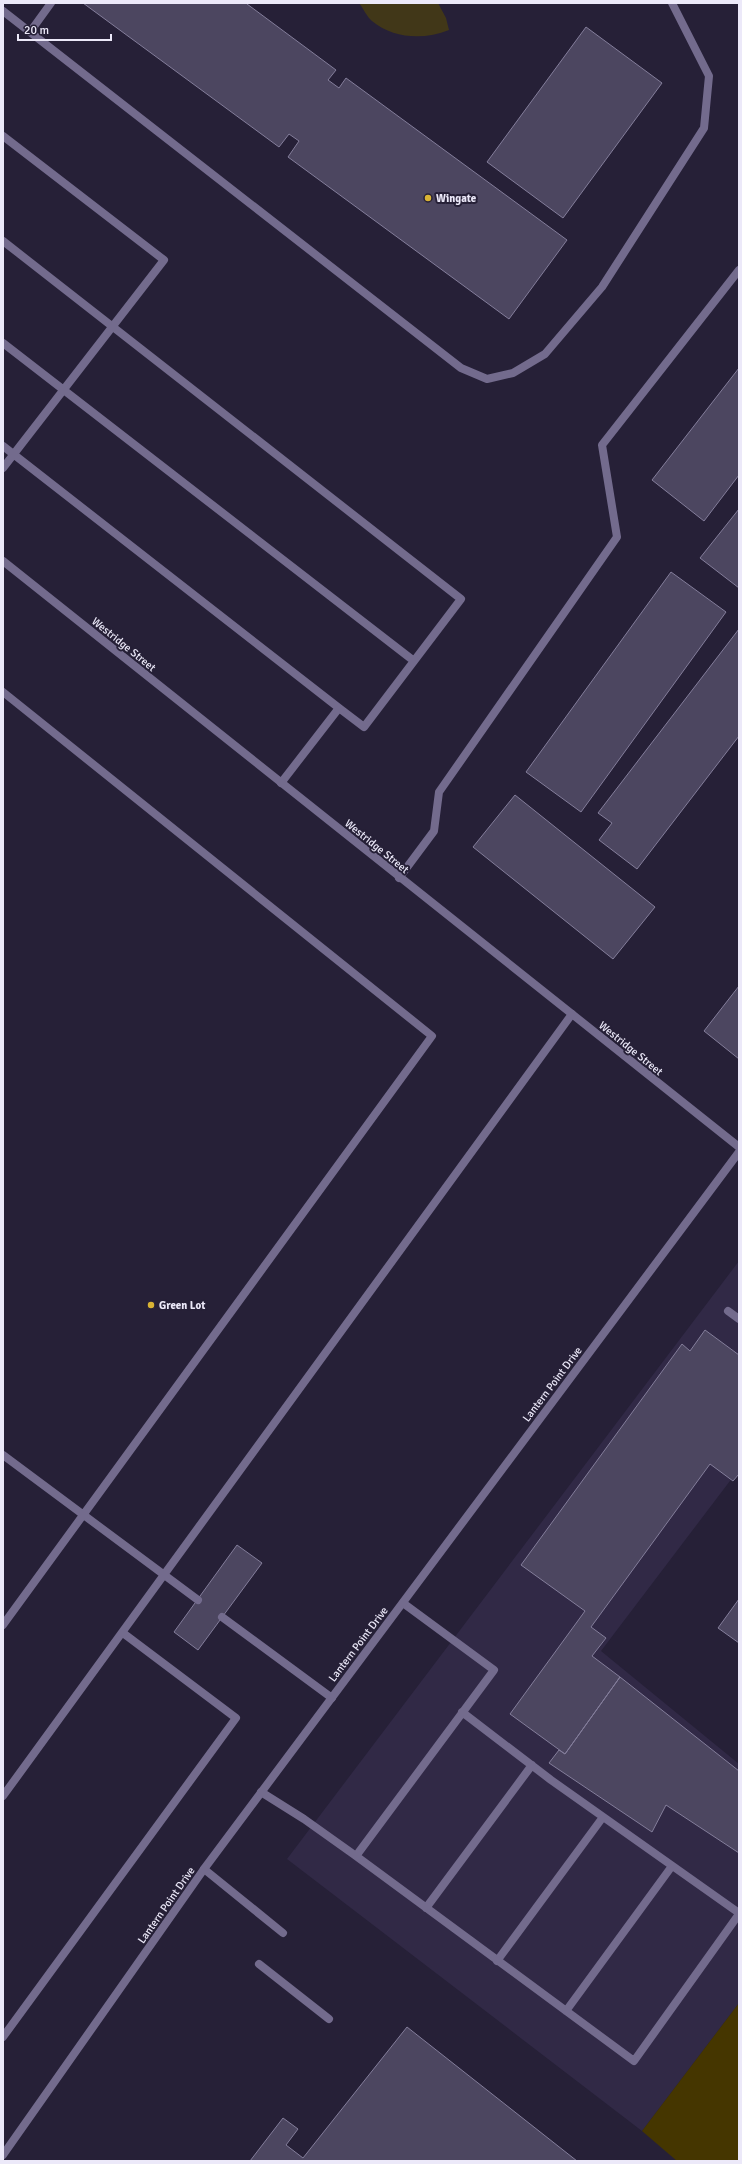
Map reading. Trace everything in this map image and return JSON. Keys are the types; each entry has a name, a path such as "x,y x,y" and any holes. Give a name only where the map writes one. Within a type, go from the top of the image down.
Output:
{"street":[{"path":"30,32 51,3"},
{"path":"3,11 461,368 487,379 513,373 545,354 602,287 704,128 709,76 681,17 672,3"},
{"path":"3,136 164,260 62,389 3,468"},
{"path":"3,241 461,599 364,727 3,446"},
{"path":"399,878 434,831 439,792 617,537 602,445 739,270"},
{"path":"3,344 414,661"},
{"name":"Westridge Street","path":"3,561 399,878 739,1147"},
{"path":"3,692 432,1036 3,1624"},
{"path":"281,783 339,708"},
{"path":"3,1796 572,1014"},
{"name":"Lantern Point Drive","path":"3,2155 204,1870 261,1792 739,1152"},
{"path":"728,1311 739,1319"},
{"path":"3,1455 198,1600"},
{"path":"356,1856 494,1670 403,1603"},
{"path":"222,1617 332,1698"},
{"path":"3,2037 236,1718 123,1633"},
{"path":"261,1792 304,1819 356,1856 634,2061 739,1914 603,1817 462,1712"},
{"path":"426,1908 532,1765"},
{"path":"497,1961 603,1817"},
{"path":"566,2011 672,1866"},
{"path":"204,1870 283,1933"},
{"path":"259,1964 329,2019"}],"shaded area":[{"path":"359,3 438,3 446,18 449,30 419,36 399,34 381,27 372,21"},
{"path":"739,1261 739,1469 601,1651 739,1764 739,2003 642,2131 287,1859"},
{"path":"739,2003 739,2161 677,2161 642,2131"}],"building":[{"name":"Wingate","path":"83,3 248,3 247,4 336,70 328,80 339,88 346,78 567,240 509,319 288,157 299,141 289,134 279,147"},
{"name":"Wingate","path":"586,27 662,83 563,218 487,162"},
{"path":"739,368 739,475 704,521 652,480"},
{"path":"739,509 739,588 700,558"},
{"path":"671,572 726,612 581,812 526,772"},
{"path":"739,629 739,736 637,869 599,840 612,823 598,813"},
{"path":"515,795 655,907 613,959 473,847"},
{"path":"739,986 739,1059 704,1031"},
{"path":"705,1330 739,1355 739,1474 733,1481 710,1464 591,1627 606,1638 592,1656 620,1677 565,1754 510,1714 585,1611 521,1565 682,1344 690,1351"},
{"path":"237,1545 262,1563 198,1650 174,1632"},
{"path":"739,1599 739,1643 718,1628"},
{"path":"620,1677 739,1771 739,1853 666,1805 652,1832 549,1763 559,1750 565,1754"},
{"path":"407,2027 577,2161 250,2161 283,2118 298,2129 286,2145 303,2158"}],"place":[{"name":"Wingate","path":"428,198"},
{"name":"Green Lot","path":"151,1305"}]}
